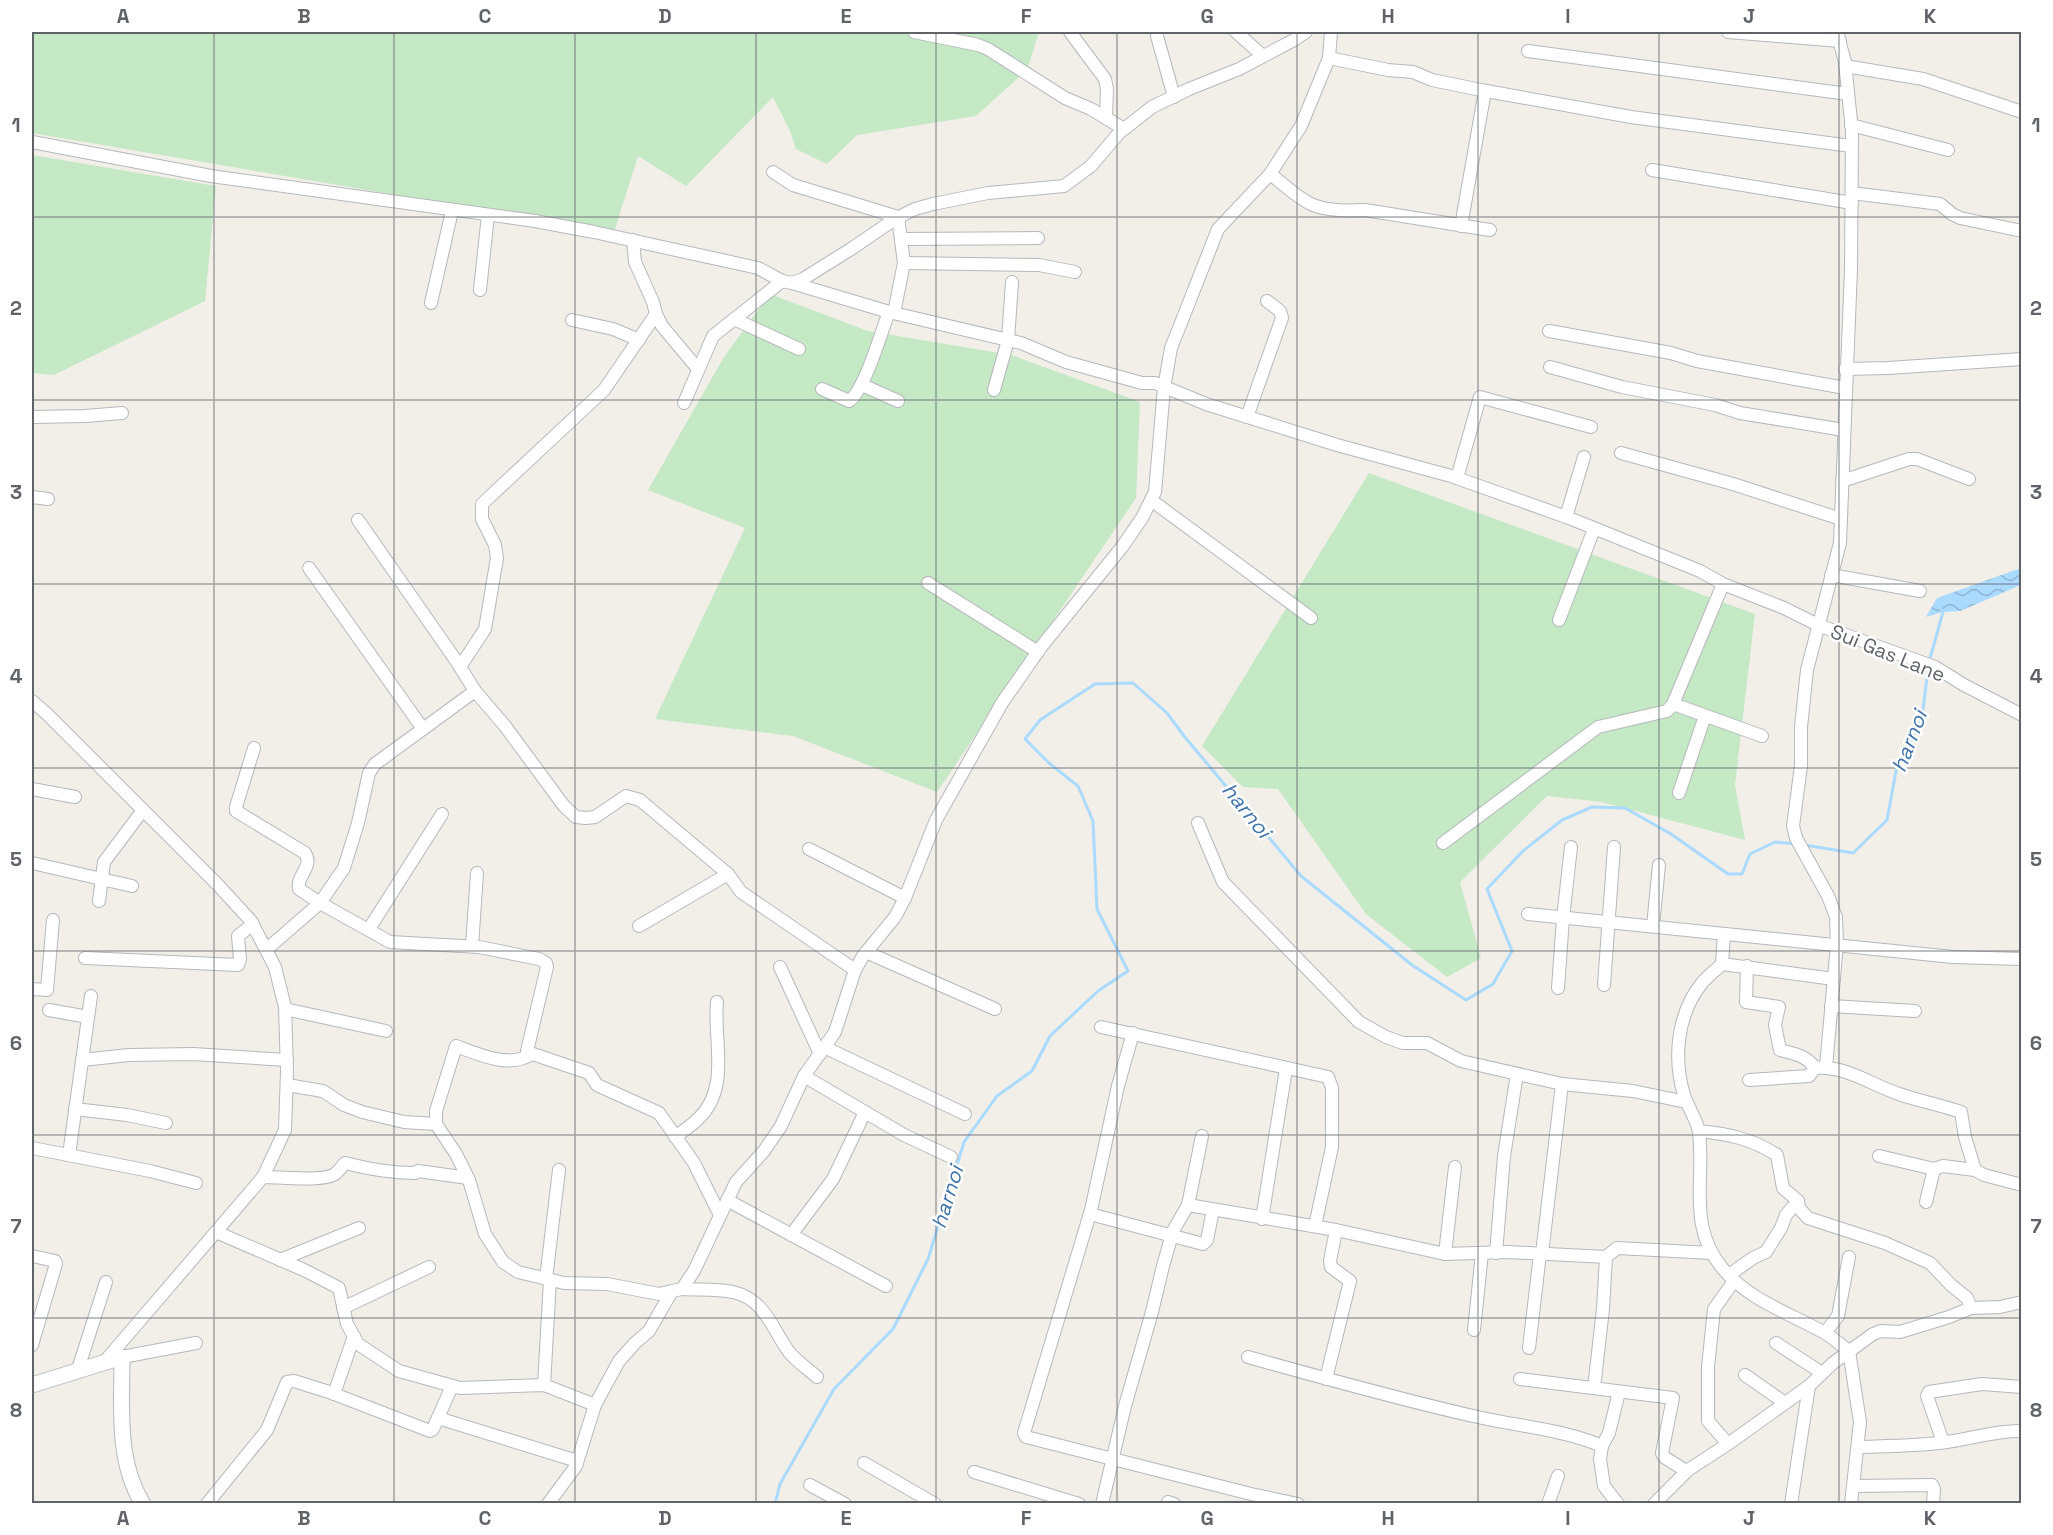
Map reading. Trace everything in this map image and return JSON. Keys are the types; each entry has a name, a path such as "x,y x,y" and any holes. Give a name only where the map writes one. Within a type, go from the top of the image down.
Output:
{"street":[{"path":"914,32 988,49 1065,98 1124,129"},
{"path":"1070,32 1105,79 1106,118"},
{"path":"1236,32 1263,56"},
{"path":"684,403 713,336 787,282 802,279 898,217 933,204 988,193 1064,186 1091,166 1110,142 1152,107 1263,56 1306,32"},
{"path":"548,1503 576,1466 595,1406 619,1361 635,1343 650,1331 677,1290 694,1271 736,1182 764,1151 781,1126 804,1076 835,1032 855,970 866,952 895,917 905,898 936,820 1002,703 1038,652 1122,547 1142,518 1155,492 1164,388 1171,348 1218,229 1270,174 1301,126 1329,58 1331,32"},
{"path":"1728,32 1838,36 1845,66 1851,125 1852,198 1840,543 1807,670 1801,727 1801,766 1793,826 1796,838 1828,896 1836,917 1837,944 1834,979 1820,1068 1809,1076 1749,1080"},
{"path":"1157,36 1174,97"},
{"path":"1528,51 1848,94"},
{"path":"1329,58 1388,70 1413,72 1432,80 1485,91 1631,117 1851,146"},
{"path":"1845,66 1923,79 2022,112"},
{"path":"1461,226 1485,91"},
{"path":"1851,125 1948,150"},
{"name":"Sui Gas Lane","path":"32,142 211,176 535,221 633,240 758,268 787,282 891,312 1022,342 1066,362 1142,382 1155,383 1247,417 1457,478 1566,517 1700,571 1723,584 1784,608 1818,625 1935,667 2022,715"},
{"path":"1652,170 1852,198 1940,204 1960,218 2022,231"},
{"path":"773,172 793,185 898,217"},
{"path":"1270,174 1316,206 1349,211 1365,210 1490,230"},
{"path":"431,303 452,211"},
{"path":"480,290 489,215"},
{"path":"822,389 849,401 853,400 862,384 891,312 904,262 898,217"},
{"path":"902,239 1038,238"},
{"path":"633,240 635,262 662,326 698,369"},
{"path":"904,262 1039,265 1075,272"},
{"path":"994,390 1008,340 1012,282"},
{"path":"1247,417 1282,318 1280,311 1267,301"},
{"path":"460,667 485,628 497,558 495,545 482,519 482,504 604,390 656,314"},
{"path":"734,319 799,349"},
{"path":"572,320 613,328 639,340"},
{"path":"1549,331 1845,388"},
{"path":"1845,369 2022,359"},
{"path":"1550,367 1622,387 1715,405 1740,413 1844,430"},
{"path":"862,384 898,401"},
{"path":"1457,478 1480,397 1591,427"},
{"path":"32,417 85,417 122,413"},
{"path":"1621,453 1732,484 1841,519"},
{"path":"1566,517 1584,457"},
{"path":"1842,481 1917,459 1969,479"},
{"path":"32,497 48,499"},
{"path":"1151,500 1311,618"},
{"path":"358,520 460,667 474,691 505,726 564,806 576,817 594,816 626,796 640,800 728,874 741,892 855,970"},
{"path":"1558,620 1594,529"},
{"path":"309,568 423,729"},
{"path":"1831,575 1920,591"},
{"path":"928,583 1038,652"},
{"path":"1443,843 1598,727 1667,711 1673,704 1723,584"},
{"path":"267,949 320,903 344,868 358,823 369,773 375,764 474,691"},
{"path":"32,701 218,885 253,924 275,967 285,1009 287,1060 285,1130 263,1177 106,1360"},
{"path":"1673,704 1762,736"},
{"path":"1679,793 1705,716"},
{"path":"254,748 236,811 305,853 309,864 298,884 299,889 390,942 472,946 539,959 546,963 547,967 527,1051 589,1072 597,1085 659,1113 694,1163 720,1215"},
{"path":"32,789 75,797"},
{"path":"99,902 104,862 143,810"},
{"path":"369,929 442,814"},
{"path":"1198,823 1223,882 1359,1022 1386,1037 1403,1043 1427,1043 1461,1061 1562,1084 1633,1091 1686,1102"},
{"path":"1558,988 1571,847"},
{"path":"1604,985 1614,847"},
{"path":"809,849 905,898"},
{"path":"32,863 132,886"},
{"path":"1653,926 1659,865"},
{"path":"472,946 477,873"},
{"path":"639,926 728,874"},
{"path":"1528,915 1953,957 2022,959"},
{"path":"32,989 47,990 53,920"},
{"path":"85,958 238,965 240,959 238,936 253,924"},
{"path":"1724,934 1722,964 1702,982 1689,1004 1678,1038 1678,1075 1686,1102 1699,1131 1700,1211 1704,1230 1712,1253 1732,1278 1779,1311 1825,1333 1849,1351 1860,1422 1851,1503"},
{"path":"866,952 995,1009"},
{"path":"1722,964 1834,979"},
{"path":"1747,966 1746,1002 1779,1007 1774,1025 1780,1050 1803,1056 1820,1068 1847,1071 1899,1094 1961,1112 1965,1137 1976,1170"},
{"path":"780,967 822,1051 965,1114"},
{"path":"69,1155 91,996"},
{"path":"675,1137 699,1118 711,1100 719,1074 717,1002"},
{"path":"1831,1006 1915,1011"},
{"path":"285,1009 386,1031"},
{"path":"49,1010 88,1017"},
{"path":"1101,1027 1328,1077 1330,1080 1332,1148 1314,1226"},
{"path":"1133,1033 1118,1086 1090,1214 1024,1433 1026,1437 1273,1501 1298,1503"},
{"path":"532,1054 527,1057 493,1060 456,1046 435,1111 436,1124 456,1154 468,1178 485,1234 503,1262 518,1272 564,1283 607,1284 659,1294 677,1290 736,1293 756,1304 767,1314 775,1332 791,1354 817,1377"},
{"path":"82,1060 129,1055 193,1054 287,1060"},
{"path":"1262,1219 1286,1069"},
{"path":"1496,1252 1504,1156 1517,1074"},
{"path":"804,1076 904,1135 951,1157"},
{"path":"1530,1348 1562,1084"},
{"path":"287,1085 323,1091 344,1105 362,1112 404,1122 436,1124"},
{"path":"75,1109 127,1115 166,1123"},
{"path":"791,1235 833,1179 865,1112"},
{"path":"1699,1131 1734,1135 1763,1146 1777,1155 1783,1188 1798,1201 1799,1208 1808,1218 1885,1243 1930,1263 1967,1298 1971,1308"},
{"path":"1102,1503 1172,1237 1188,1204 1202,1136"},
{"path":"32,1148 196,1183"},
{"path":"1879,1156 1934,1169 1943,1166 1976,1170 1984,1175 2022,1185"},
{"path":"263,1177 329,1176 336,1173 345,1163 372,1170 400,1173 418,1171 468,1178"},
{"path":"1445,1254 1455,1167"},
{"path":"1926,1202 1934,1169"},
{"path":"544,1384 548,1279 559,1170"},
{"path":"727,1200 886,1286"},
{"path":"1728,1444 1708,1420 1708,1367 1714,1309 1732,1278 1753,1258 1766,1252 1786,1215 1798,1201"},
{"path":"1188,1204 1262,1219 1335,1230 1445,1254 1496,1252 1606,1257 1617,1248 1712,1253"},
{"path":"1090,1214 1203,1244 1207,1240 1214,1210"},
{"path":"280,1260 359,1228"},
{"path":"1326,1379 1350,1281 1331,1268 1335,1230"},
{"path":"216,1232 339,1288 347,1324 358,1344 399,1371 452,1386 471,1388 544,1384 595,1406"},
{"path":"1474,1330 1482,1253"},
{"path":"32,1256 55,1261 56,1264 32,1345"},
{"path":"1594,1388 1604,1309 1606,1257"},
{"path":"1825,1333 1838,1317 1849,1257"},
{"path":"344,1308 429,1267"},
{"path":"78,1370 106,1282"},
{"path":"1654,1503 1686,1471 1809,1386 1849,1351 1873,1334 1881,1331 1900,1332 1971,1308 2000,1307 2022,1302"},
{"path":"334,1394 354,1336"},
{"path":"32,1385 106,1360 196,1343"},
{"path":"1776,1343 1822,1373"},
{"path":"122,1357 126,1465 134,1488 143,1503"},
{"path":"1248,1357 1389,1397 1583,1438 1602,1446"},
{"path":"1745,1375 1785,1403"},
{"path":"1520,1379 1672,1398 1662,1453 1664,1457 1686,1471"},
{"path":"207,1503 267,1430 287,1382 294,1381 334,1394 430,1431 433,1430 439,1418 452,1386"},
{"path":"1943,1442 1927,1396 1929,1392 1982,1384 2022,1387"},
{"path":"1791,1503 1809,1386"},
{"path":"1618,1503 1604,1486 1600,1459 1619,1392"},
{"path":"439,1418 577,1461"},
{"path":"1858,1447 1943,1442 2008,1431 2022,1431"},
{"path":"864,1463 935,1503"},
{"path":"974,1472 1079,1503"},
{"path":"1548,1503 1558,1476"},
{"path":"810,1485 845,1503"},
{"path":"1854,1486 1932,1485 1933,1503"}],"green space":[{"path":"32,32 1039,32 1027,70 976,116 857,135 827,164 796,149 773,97 686,186 638,156 614,232 32,133"},
{"path":"32,155 216,186 205,301 54,375 32,373"},
{"path":"770,294 868,331 1011,355 1140,402 1136,498 937,792 793,736 655,719 745,528 648,490 724,357"},
{"path":"1369,473 1755,614 1735,785 1745,840 1602,802 1547,796 1460,882 1481,958 1447,977 1366,914 1278,789 1243,787 1202,746"}],"water":[{"path":"2021,568 2021,585 1960,611 1943,612 1926,617 1937,598"}],"waterway":[{"name":"harnoi","path":"1929,662 1943,612 1941,609"},
{"name":"harnoi","path":"1805,845 1853,853 1887,820 1896,771 1922,718 1928,669"},
{"name":"harnoi","path":"775,1504 780,1484 834,1389 893,1329 928,1259 964,1142 997,1096 1032,1071 1050,1036 1098,991 1128,971 1097,909 1093,821 1078,786 1049,763 1025,739 1040,720 1095,684 1133,683 1167,713 1301,876 1412,965 1466,1000 1493,984 1512,951 1487,889 1523,851 1562,820 1592,807 1625,808 1671,834 1728,874 1742,874 1750,854 1775,842 1796,844"}]}
